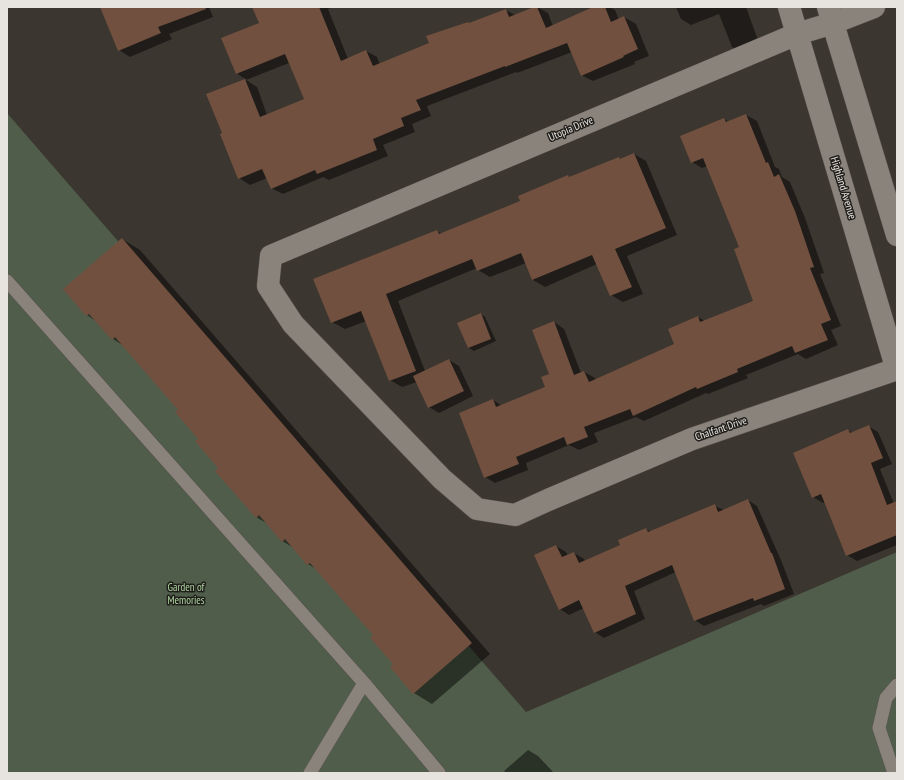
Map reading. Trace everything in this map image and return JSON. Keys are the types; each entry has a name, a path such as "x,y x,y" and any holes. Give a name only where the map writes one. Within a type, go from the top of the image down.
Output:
{"street":[{"name":"Highland Avenue","path":"789,7 897,369"},
{"name":"Utopia Drive","path":"271,256 797,34 831,15 874,7"},
{"path":"831,15 897,235"},
{"name":"Chalfant Drive","path":"271,256 268,286 293,324 442,479 477,509 515,515 692,439 897,369"}],"lane":[{"path":"7,281 364,683 439,773"},
{"path":"310,773 364,683"},
{"path":"894,773 879,728 886,698 897,685"}],"green space":[{"name":"Garden of Memories","path":"7,113 526,712 897,552 897,773 7,773"}],"building":[{"path":"100,7 205,7 206,9 158,27 161,33 118,51"},
{"path":"252,7 319,7 341,61 366,50 373,66 429,43 426,36 468,22 469,23 506,9 509,17 534,7 537,7 546,28 593,7 605,7 611,22 624,16 638,49 623,56 624,57 581,76 567,43 505,66 416,100 421,110 401,118 404,126 373,139 377,150 317,174 315,170 271,189 262,169 238,179 220,134 222,133 206,94 245,79 260,117 304,99 285,54 236,74 221,38 259,23"},
{"path":"746,114 766,163 768,162 774,177 779,174 795,211 814,267 810,268 831,320 821,324 828,340 795,353 792,346 737,369 738,372 697,389 696,387 633,416 630,409 584,427 588,437 567,445 564,437 516,457 519,464 484,478 459,413 493,399 496,407 545,387 541,377 549,374 532,330 554,321 574,375 584,371 589,382 674,344 668,329 698,316 700,322 753,301 734,249 739,247 703,158 691,163 680,136 724,118 726,122"},
{"path":"634,153 666,228 615,249 632,287 610,296 592,255 532,280 521,253 477,271 472,259 386,294 416,371 389,381 361,311 331,323 313,279 437,230 439,234 520,201 518,196 568,175 569,177 619,157 620,159"},
{"path":"122,238 472,643 413,694 390,667 393,664 370,638 373,635 310,563 307,565 285,539 282,542 259,515 256,518 215,471 218,468 195,441 198,439 175,412 178,410 115,337 112,340 89,314 86,316 63,289"},
{"path":"481,313 491,339 468,348 457,323"},
{"path":"449,359 464,391 428,408 413,376"},
{"path":"869,425 883,458 871,463 887,505 897,501 897,535 846,556 821,494 812,498 793,453 848,429 850,433"},
{"path":"748,499 772,553 785,589 754,601 753,598 694,621 672,565 625,586 636,614 594,633 579,600 559,610 534,555 556,545 562,557 574,552 579,563 620,545 618,540 646,528 648,532 715,504 718,512"}]}
